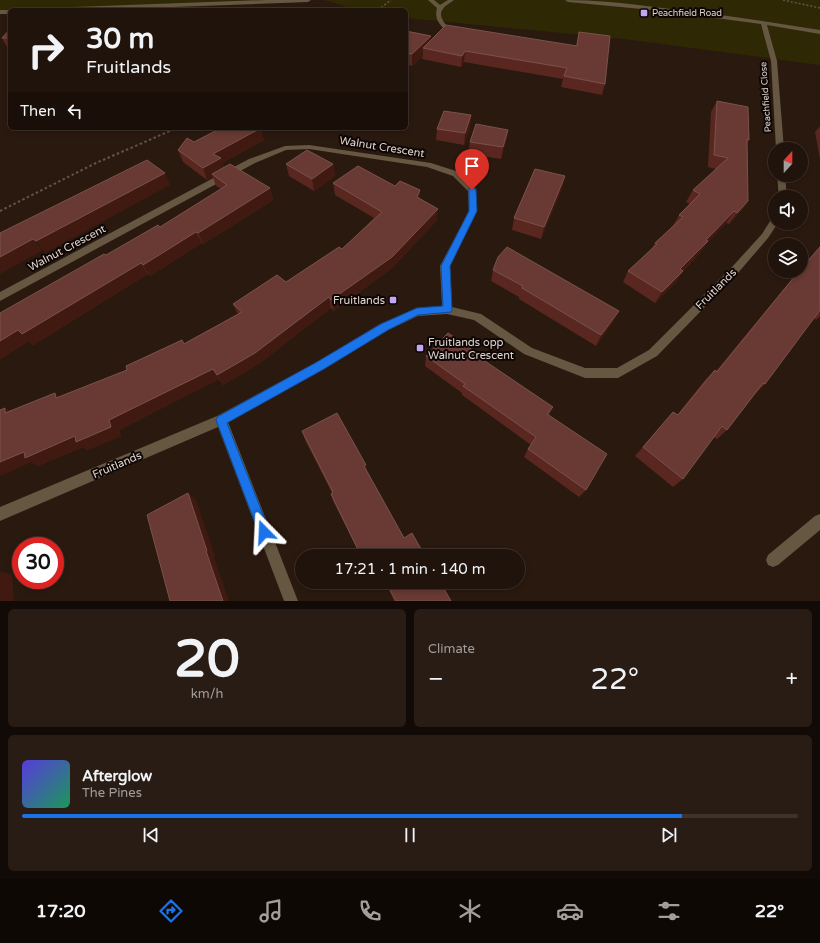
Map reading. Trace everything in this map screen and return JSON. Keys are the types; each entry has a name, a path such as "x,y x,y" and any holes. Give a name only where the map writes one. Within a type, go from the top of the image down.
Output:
{"street":[{"path":"99,8 308,0"},
{"path":"431,0 440,8"},
{"path":"448,30 440,21 438,13 440,8 451,0"},
{"path":"568,0 661,8 763,22 820,32"},
{"name":"Peachfield Close","path":"763,22 774,61 780,142"},
{"name":"Walnut Crescent","path":"0,297 252,161 285,148 309,147 428,165 456,174 472,190 473,211 445,266 447,310"},
{"name":"Fruitlands","path":"0,514 221,420 321,366 384,327 417,312 447,310 477,317 528,351 585,373 618,373 653,353 735,270 769,230"},
{"path":"221,420 291,601"},
{"path":"773,560 820,521"}],"path":[{"path":"381,8 391,0"},
{"path":"783,0 820,8"},
{"path":"0,211 96,163 173,130"}],"shaded area":[{"path":"0,0 308,0 99,8 8,8 8,10 0,12"},
{"path":"324,0 820,0 820,65 624,39 408,18 408,8 350,8"}],"building":[{"path":"446,25 577,46 579,32 610,36 605,84 564,76 567,68 465,51 462,56 423,48"},
{"path":"8,31 8,38 2,38"},
{"path":"408,31 431,36 412,54 408,53"},
{"path":"717,101 748,107 748,201 737,213 734,211 706,240 708,241 680,269 683,271 662,292 628,271 683,217 679,215 700,194 693,190 728,158 714,155"},
{"path":"444,111 471,115 465,133 437,129"},
{"path":"476,124 508,130 503,147 470,142"},
{"path":"217,130 257,130 213,154 221,158 203,168 178,150 187,138 194,142"},
{"path":"307,150 333,164 312,179 286,164"},
{"path":"147,160 165,173 36,241 33,239 0,257 0,233"},
{"path":"230,164 270,188 198,233 196,232 143,265 141,263 22,334 18,330 0,341 0,313 104,254 106,255 158,225 160,227 227,185 212,174"},
{"path":"358,166 395,186 400,181 420,190 417,197 438,209 392,257 331,300 329,297 255,353 217,375 213,369 109,420 111,427 76,442 75,436 25,458 24,452 0,462 0,410 5,408 5,413 55,393 56,398 127,370 126,366 182,340 184,344 242,312 233,304 277,275 286,282 339,247 342,249 382,212 333,183"},
{"path":"535,169 565,176 544,227 514,218"},
{"path":"507,247 619,311 601,335 522,288 523,286 493,270 498,257"},
{"path":"820,247 820,310 765,384 763,383 727,430 722,426 683,479 643,447 673,412 678,415 715,370 717,372 793,278 808,278 808,261"},
{"path":"448,333 474,351 473,353 553,407 547,414 607,454 586,490 528,449 536,437 463,386 465,384 426,356"},
{"path":"337,413 366,465 364,466 404,538 412,533 421,549 358,549 331,494 333,492 302,431"},
{"path":"188,493 223,601 170,601 147,515"},
{"path":"390,589 444,589 451,601 396,601"}],"place":[{"name":"Peachfield Road","path":"644,13"},
{"name":"Fruitlands","path":"393,300"},
{"name":"Fruitlands opp Walnut Crescent","path":"420,348"}],"route":[{"path":"264,532 221,420 321,366 384,327 417,312 447,310 445,266 473,211 472,190"}]}
